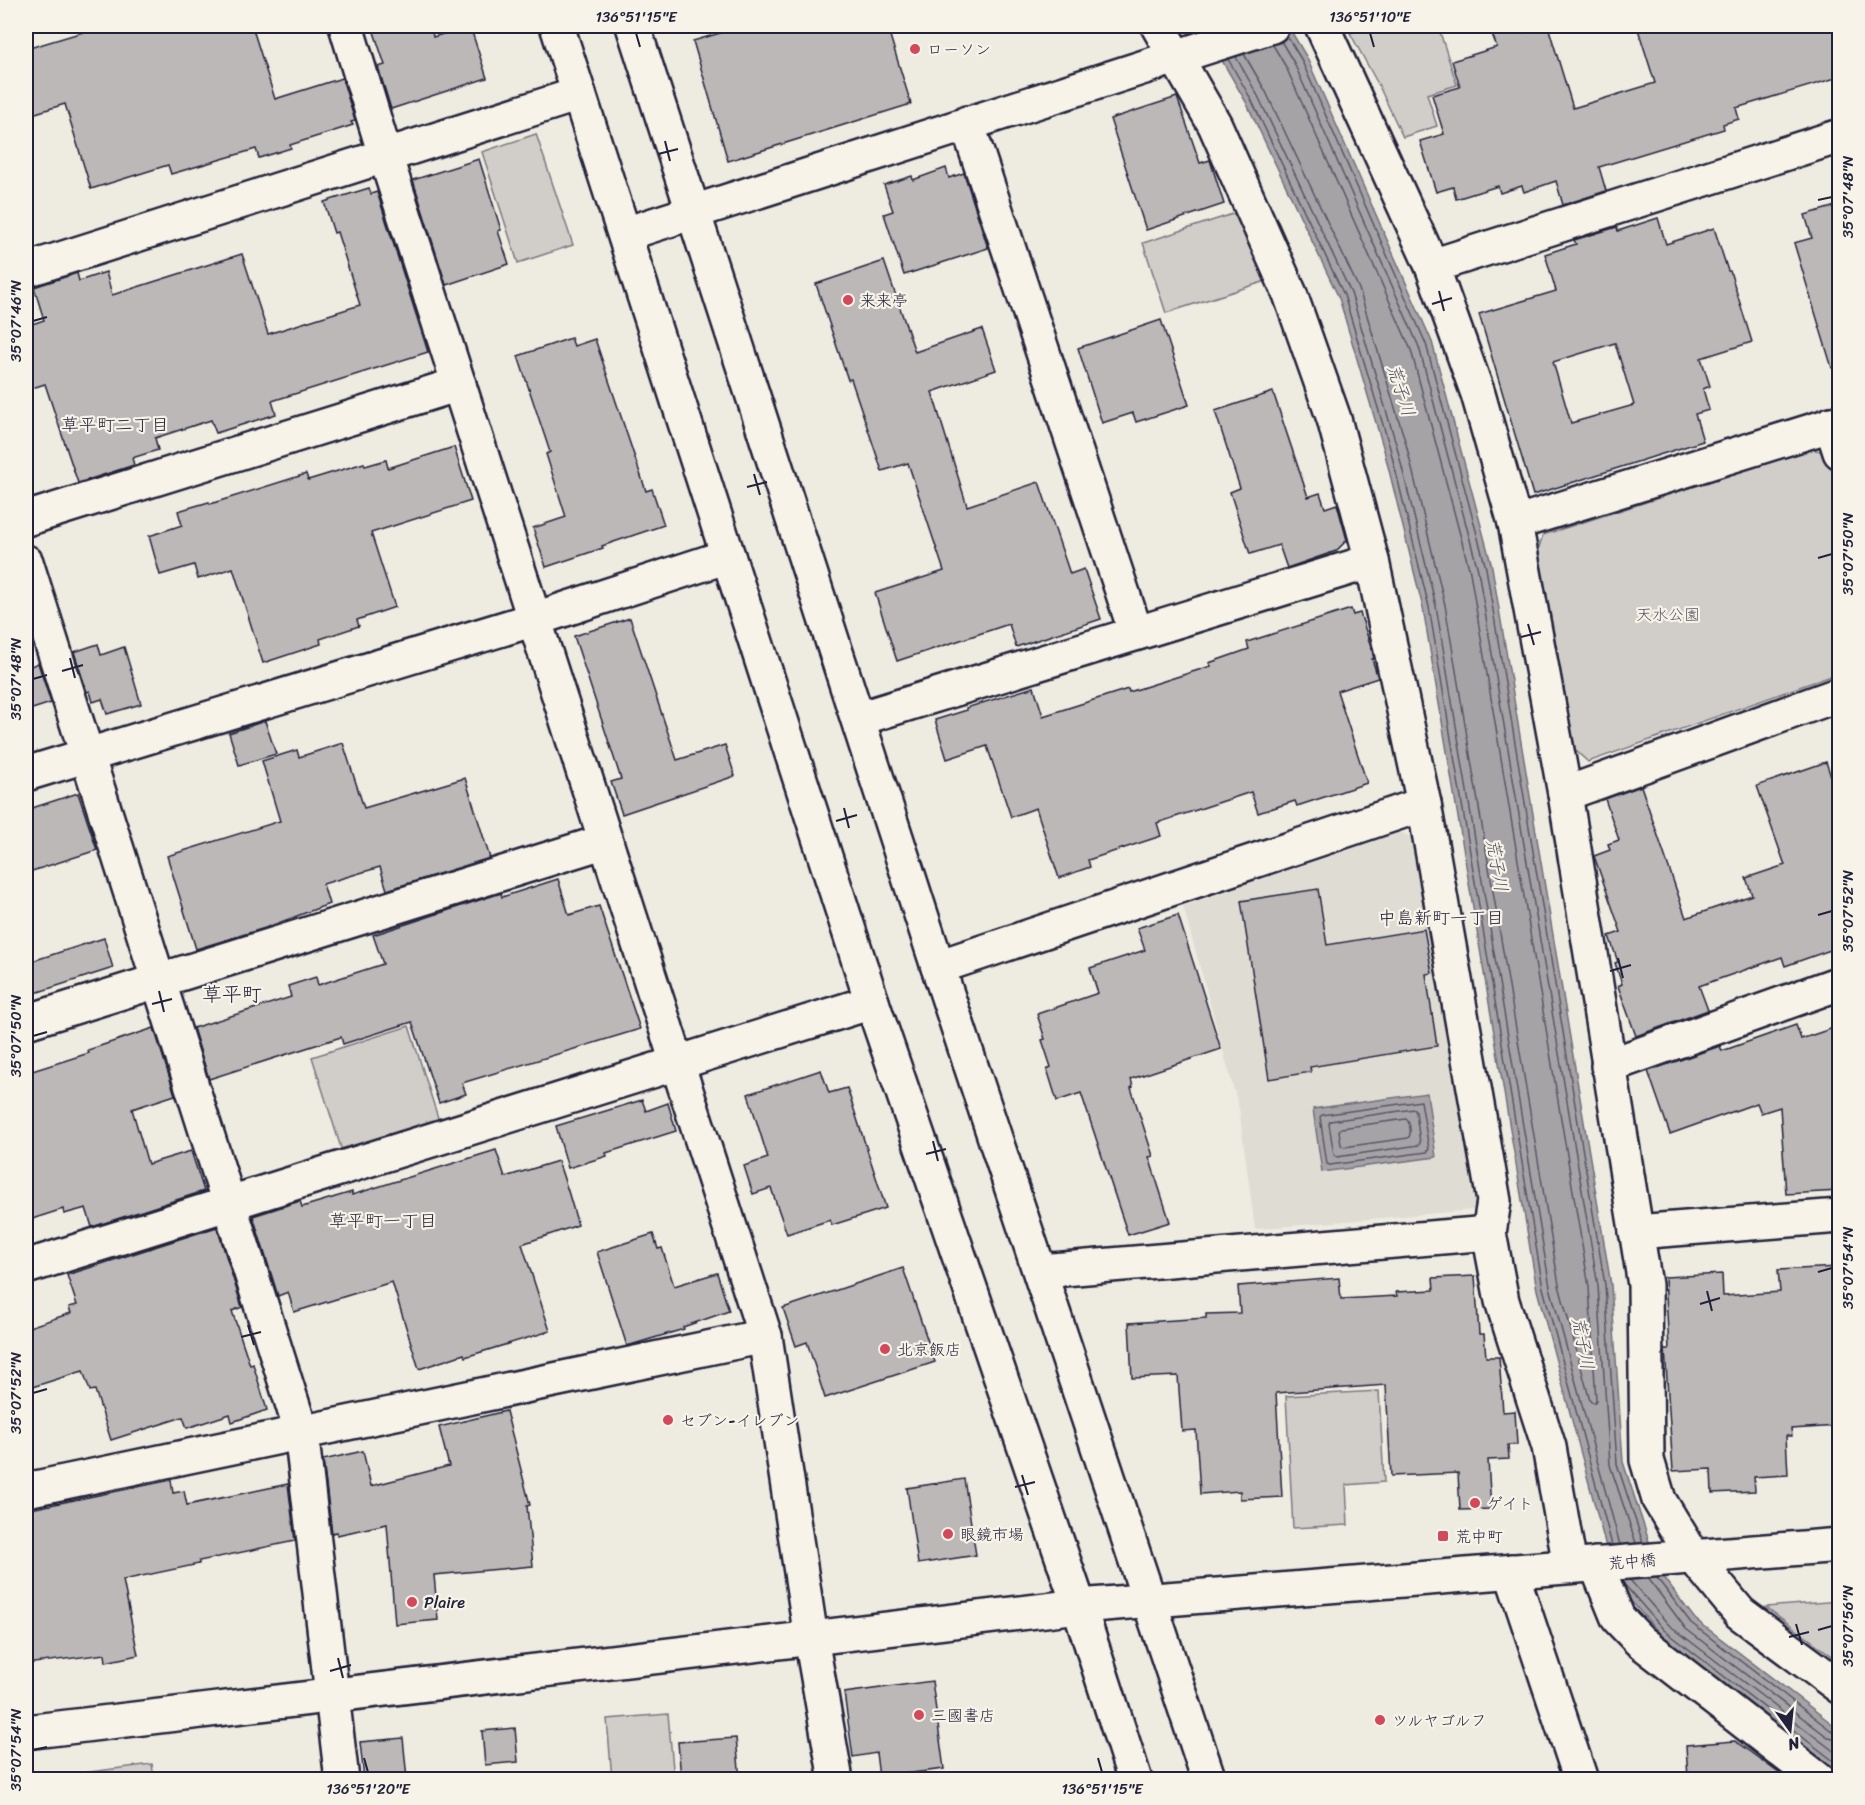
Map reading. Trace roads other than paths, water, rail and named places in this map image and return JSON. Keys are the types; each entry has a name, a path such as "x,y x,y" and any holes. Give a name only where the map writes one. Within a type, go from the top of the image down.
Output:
{"street":[{"path":"346,26 765,1336 811,1638 837,1779"},
{"path":"557,26 872,1002 1136,1779"},
{"path":"633,26 938,967 1209,1779"},
{"path":"1158,26 1184,53 1290,294 1334,419 1372,561 1424,804 1494,1201 1489,1233 1502,1300 1549,1447 1583,1565 1618,1618 1640,1641 1819,1779"},
{"path":"625,234 1272,26"},
{"path":"1322,26 1432,266 1478,394 1515,523 1565,794 1645,1285 1647,1460 1659,1500 1680,1557 1740,1613 1839,1687"},
{"path":"26,270 579,94"},
{"path":"968,123 1136,633"},
{"path":"1432,266 1839,136"},
{"path":"26,519 459,384"},
{"path":"1515,523 1837,433"},
{"path":"26,774 534,619 729,556"},
{"path":"26,561 301,1431 342,1779"},
{"path":"858,719 1372,561"},
{"path":"1565,794 1839,694"},
{"path":"938,967 1424,804"},
{"path":"26,1022 606,841"},
{"path":"1608,1066 1839,983"},
{"path":"26,1267 872,1002"},
{"path":"1636,1232 1839,1216"},
{"path":"1040,1271 1489,1233"},
{"path":"26,1490 765,1336"},
{"name":"荒中橋","path":"26,1732 1079,1606 1839,1545"},
{"path":"1511,1571 1581,1779"}],"water":[{"name":"荒子川","path":"1202,26 1288,26 1306,56 1432,342 1492,567 1611,1285 1623,1462 1659,1572 1695,1619 1839,1729 1839,1774 1660,1634 1616,1584 1537,1290 1423,608 1384,450 1339,298 1246,102"},
{"path":"1427,1093 1436,1157 1322,1172 1313,1109"}],"place":[{"name":"ローソン","path":"915,49"},
{"name":"来来亭","path":"848,300"},
{"name":"北京飯店","path":"885,1349"},
{"name":"セブン-イレブン","path":"668,1420"},
{"name":"ゲイト","path":"1475,1503"},
{"name":"眼鏡市場","path":"948,1534"},
{"name":"荒中町","path":"1443,1536"},
{"name":"Plaire","path":"412,1602"},
{"name":"三國書店","path":"919,1715"},
{"name":"ツルヤゴルフ","path":"1380,1720"}],"district":[{"name":"草平町二丁目","path":"115,425"},
{"name":"中島新町一丁目","path":"1441,918"},
{"name":"草平町","path":"232,994"},
{"name":"草平町一丁目","path":"383,1221"}],"park label":[{"name":"天水公園","path":"1668,614"}]}
